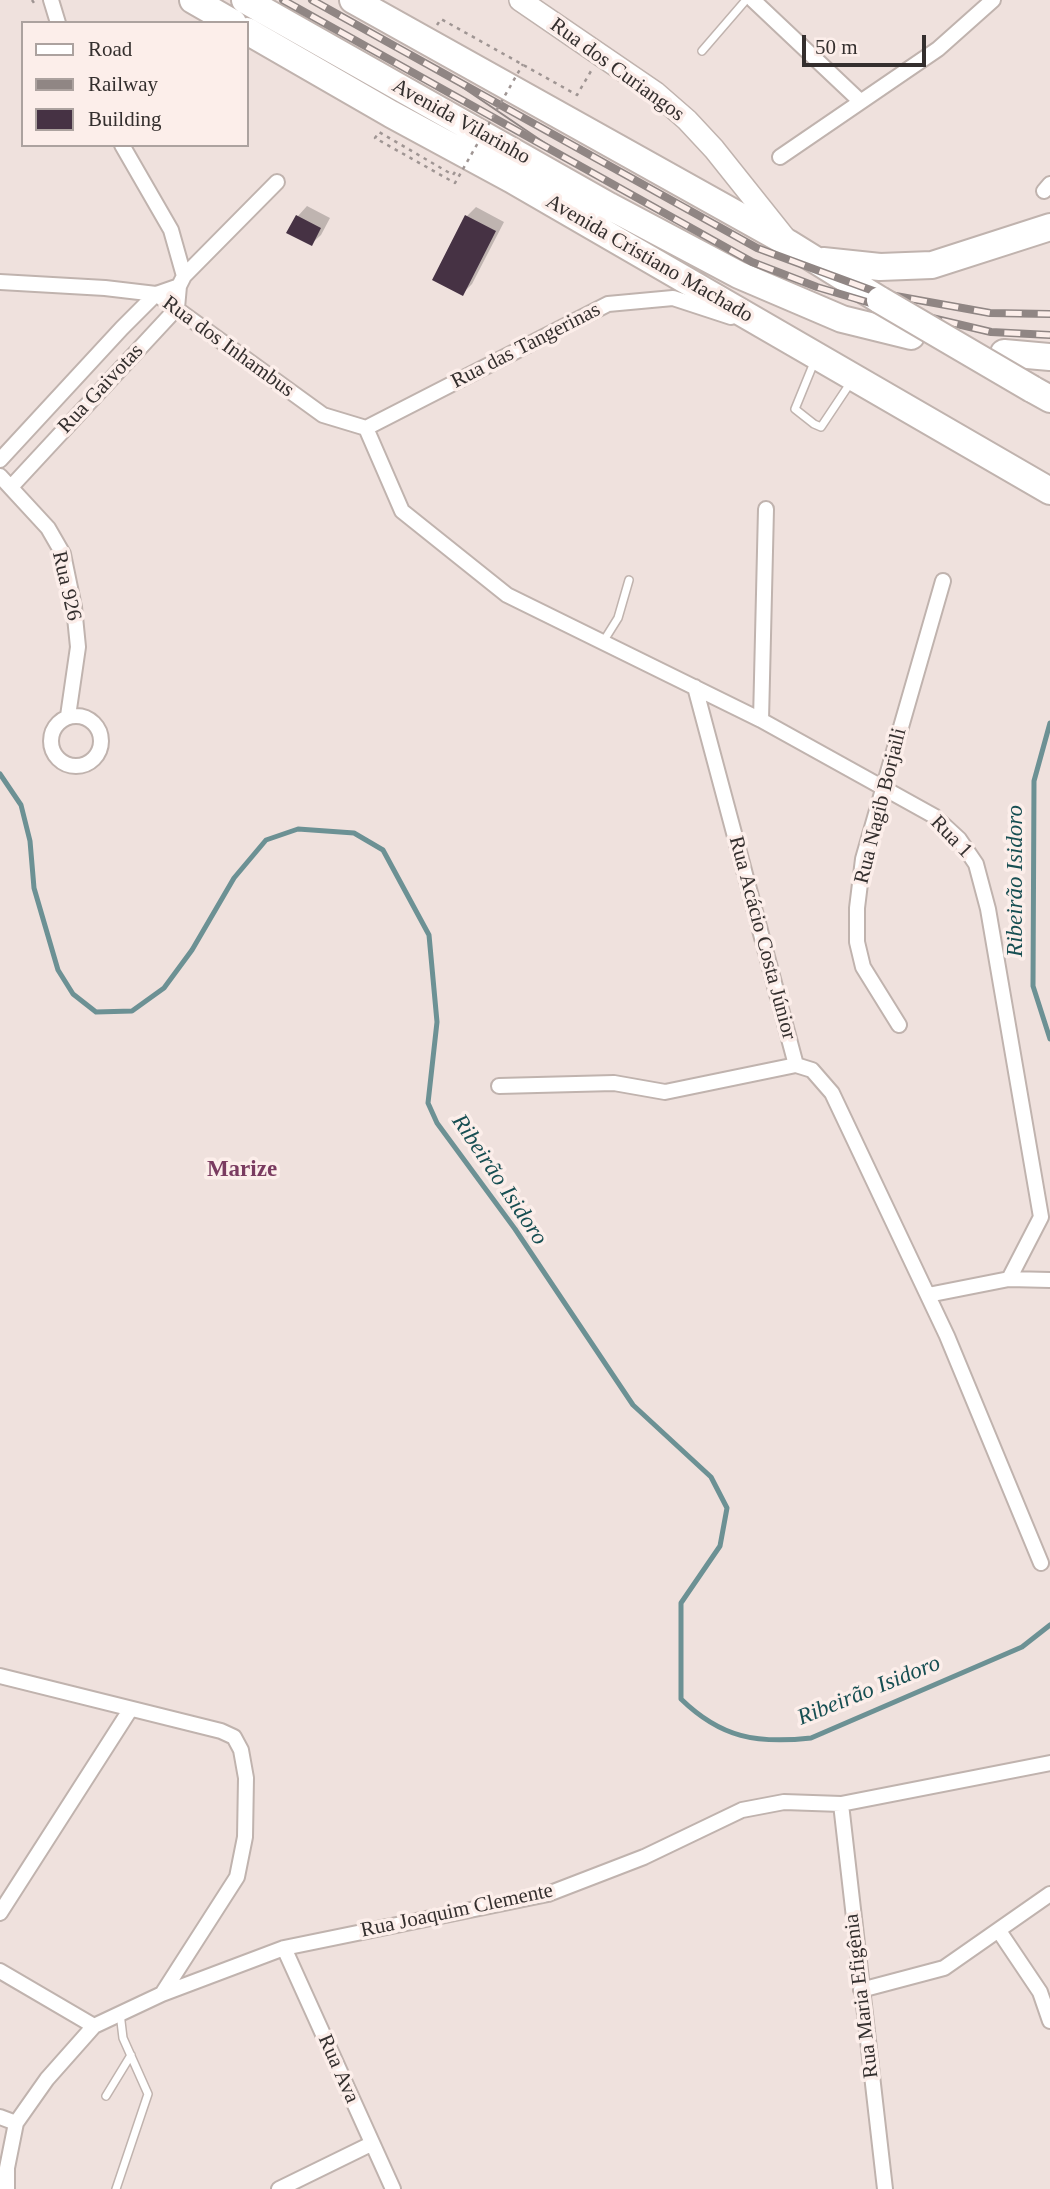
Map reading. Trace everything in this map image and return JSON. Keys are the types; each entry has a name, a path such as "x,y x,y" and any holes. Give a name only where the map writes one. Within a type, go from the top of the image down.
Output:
{"highway":[{"path":"193,0 230,21"},
{"name":"Avenida Vilarinho","path":"245,0 609,206 739,275 842,319 911,335"},
{"path":"353,0 789,243 880,300 1041,394"},
{"name":"Avenida Cristiano Machado","path":"248,32 523,186 1050,491"},
{"path":"816,260 880,267 932,265 1050,227"},
{"path":"1004,353 1050,357"}],"street":[{"path":"51,0 57,21"},
{"name":"Rua dos Curiangos","path":"520,0 656,93 687,120 714,149 789,243"},
{"path":"753,0 860,101"},
{"path":"780,157 938,49 993,0"},
{"path":"123,147 171,230 181,281 177,308"},
{"name":"Rua Gaivotas","path":"0,460 121,328 156,294 181,281 277,182"},
{"name":"Rua dos Inhambus","path":"0,282 156,294 323,415 366,428"},
{"name":"Rua das Tangerinas","path":"366,428 608,304 673,298 774,331"},
{"name":"Rua Gaivotas","path":"11,487 177,308"},
{"path":"366,428 402,511 507,595 695,687"},
{"name":"Rua 926","path":"0,476 48,528 63,555 74,607 78,647 68,716"},
{"path":"761,720 766,509"},
{"name":"Rua Nagib Borjaili","path":"899,1025 863,967 857,942 857,908 863,859 943,581"},
{"name":"Rua 1","path":"695,687 761,720 934,816 959,839 976,864 988,909 1041,1217 1009,1279"},
{"name":"Rua Acácio Costa Júnior","path":"695,687 796,1065 811,1070 832,1093 928,1295 1041,1563"},
{"path":"499,1086 614,1083 665,1092 796,1065"},
{"path":"928,1295 1009,1279 1050,1280"},
{"path":"0,1676 221,1731 234,1737 241,1750 246,1778 244,1837 237,1877 162,1994"},
{"path":"0,1913 130,1710"},
{"name":"Rua Joaquim Clemente","path":"7,2189 7,2168 16,2123 47,2079 94,2026 162,1994 284,1948 548,1894 644,1857 742,1810 784,1802 841,1804 1050,1763"},
{"name":"Rua Maria Efigênia","path":"841,1804 885,2189"},
{"path":"862,1990 944,1968 1050,1894"},
{"path":"999,1931 1040,1992 1050,2021"},
{"name":"Rua Ava","path":"284,1948 393,2189"},
{"path":"0,1971 94,2026"},
{"path":"0,2117 16,2123"},
{"path":"279,2189 371,2144"}],"lane":[{"path":"702,51 746,0"},
{"path":"816,356 795,409 814,424 821,427 854,378"},
{"path":"603,642 618,618 629,580"},
{"path":"116,2189 148,2094 123,2038 120,2012"},
{"path":"106,2096 131,2055"}],"path":[{"path":"425,41 441,19 577,94 600,56"},
{"path":"455,172 453,175 379,132 375,138 455,183 523,64"}],"building":[{"path":"296,215 321,228 312,246 286,233"},
{"path":"465,215 496,231 463,296 432,280"}],"waterway":[{"name":"Ribeirão Isidoro","path":"1050,723 1034,781 1033,986 1050,1039"},
{"name":"Ribeirão Isidoro","path":"0,774 21,805 30,841 34,888 58,970 73,994 96,1012 132,1011 164,988 192,950 234,878 266,840 298,829 354,833 383,850 429,935 437,1022 428,1103 437,1123 515,1229 633,1405 711,1477 727,1508 720,1546 681,1603 681,1699 696,1712 725,1730 757,1739 811,1738 1022,1647 1050,1625"}],"tram line":[{"path":"434,68 567,158"}],"railway":[{"path":"283,0 752,262 817,287 877,305 991,332 1050,335"},
{"path":"312,0 757,248 879,293 990,313 1050,314"}],"district":[{"name":"Marize","path":"242,1170"}]}
